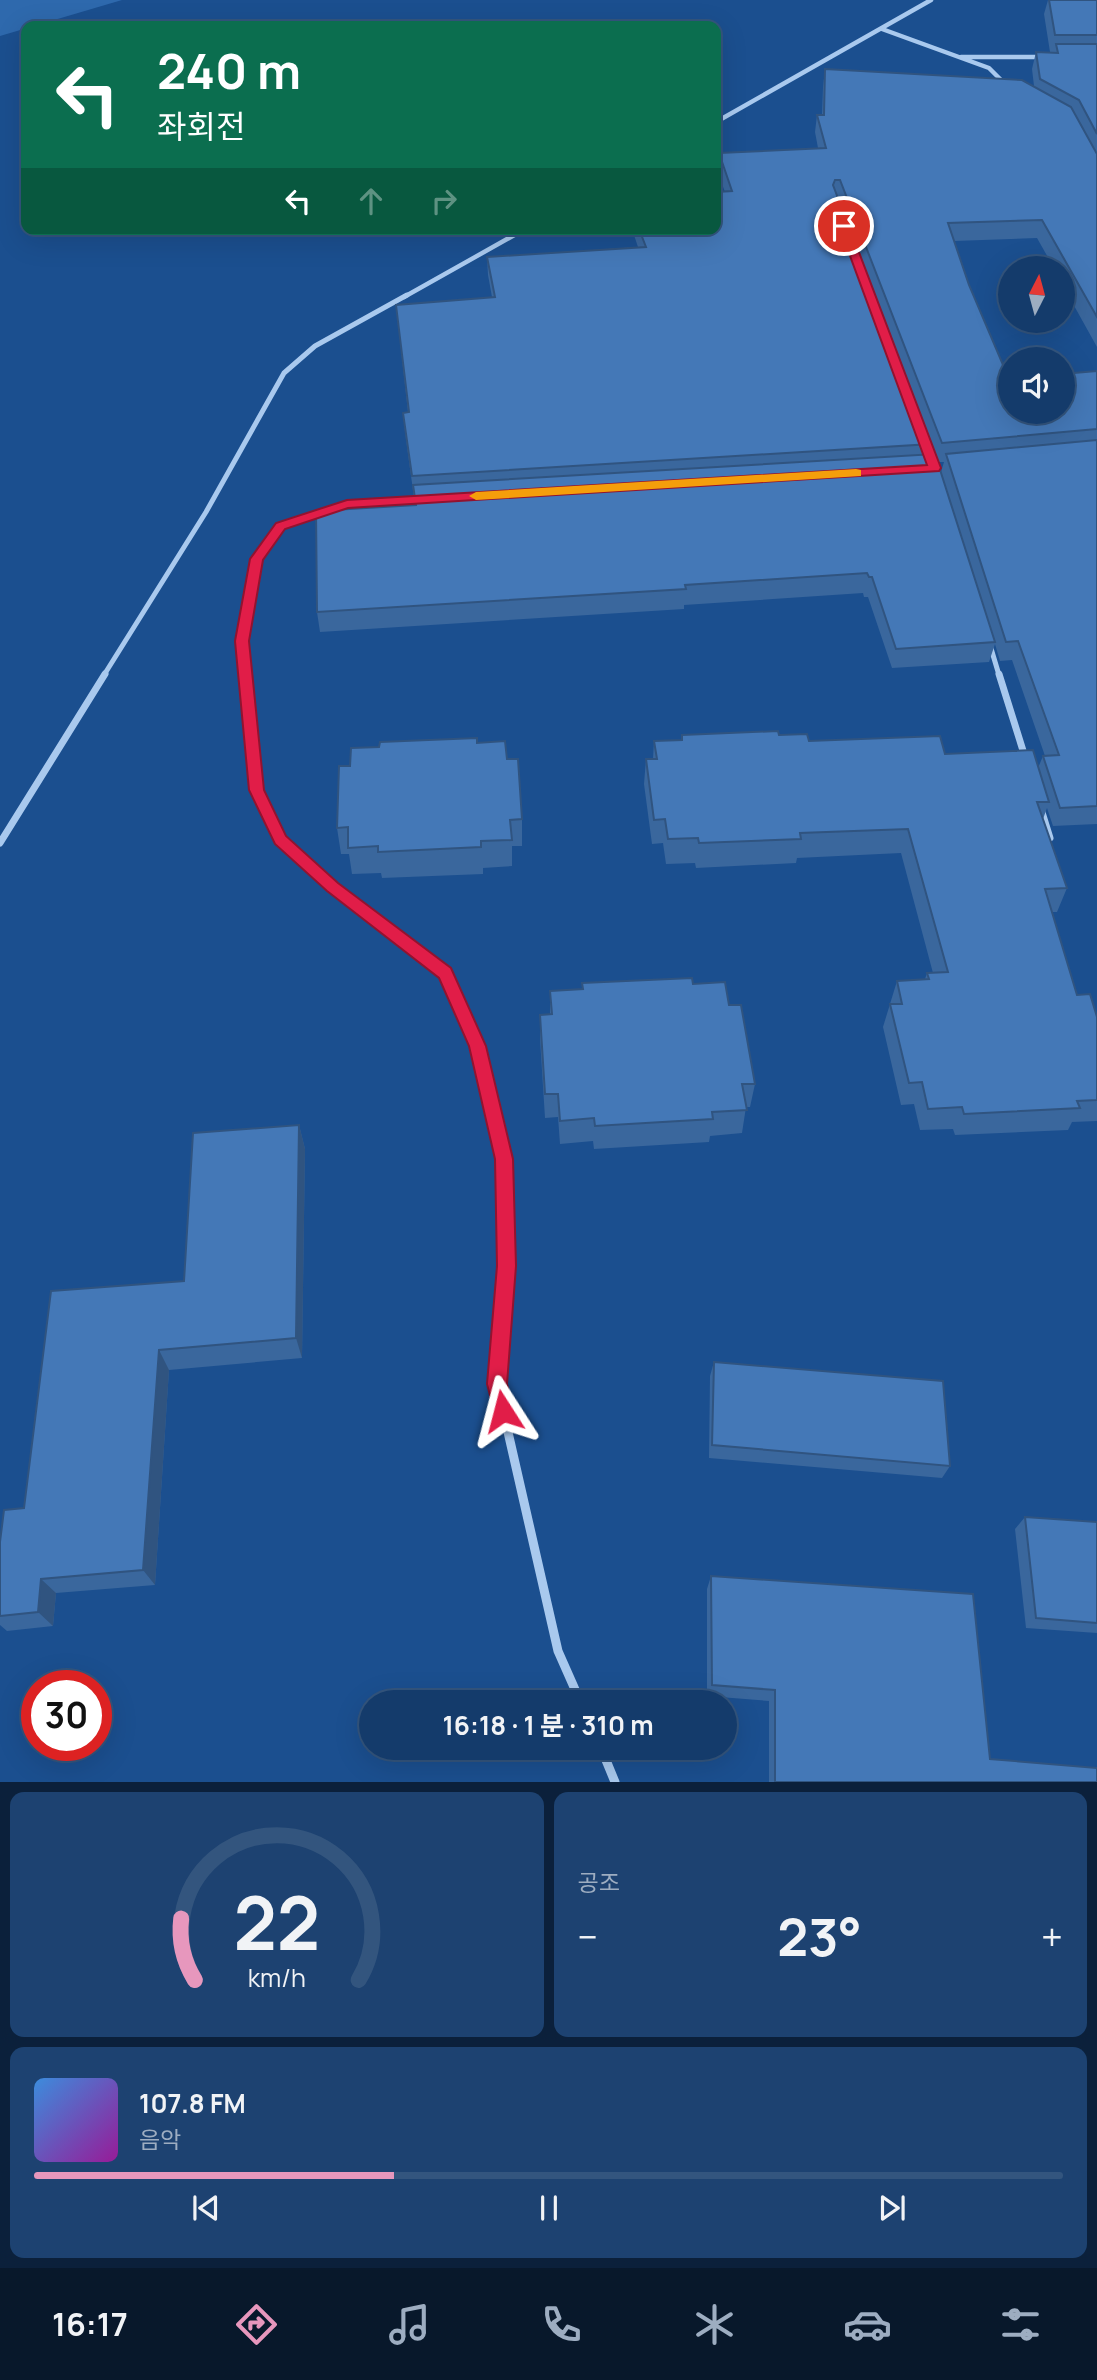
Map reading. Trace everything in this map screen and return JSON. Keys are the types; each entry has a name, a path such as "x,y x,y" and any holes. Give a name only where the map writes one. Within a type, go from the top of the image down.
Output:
{"street":[{"path":"721,119 931,0"},
{"path":"882,29 952,57 989,68 1016,91"},
{"path":"952,57 1057,57"},
{"path":"0,843 206,512 284,373 315,346 513,235"},
{"path":"429,499 347,504 281,526 256,559 242,641 257,790 280,840 333,887 445,973 478,1046 504,1159 506,1266 497,1384 558,1651 575,1690"},
{"path":"988,640 1026,759"},
{"path":"1038,798 1051,838"},
{"path":"606,1760 615,1782"}],"shaded area":[{"path":"0,0 122,0 51,21 21,21 21,30 0,36"}],"building":[{"path":"1049,0 1097,0 1097,35 1055,35"},
{"path":"1056,44 1097,44 1097,134 1079,100 1040,79 1036,52 1058,53"},
{"path":"825,69 1022,80 1071,107 1097,154 1097,317 1075,278 1075,256 1062,256 1042,220 948,223 969,285 998,353 998,424 1075,424 1075,373 1097,371 1097,429 942,443 840,180 835,180 833,185 931,444 412,476 403,413 409,412 396,305 495,297 487,257 646,247 641,235 721,235 721,192 732,191 721,153 826,148 817,115 824,115"},
{"path":"1097,440 1097,806 1060,808 1043,756 1059,755 1018,641 1006,642 946,454"},
{"path":"935,454 995,642 896,649 872,577 867,573 685,585 686,589 317,612 316,511 416,505 413,485"},
{"path":"778,731 779,735 807,734 809,741 940,736 945,754 1033,750 1049,802 1037,802 1067,888 1045,889 1077,995 1090,994 1097,1017 1097,1100 1077,1101 1080,1108 964,1114 962,1107 928,1109 922,1082 909,1083 890,1004 902,1004 897,981 929,979 927,973 948,972 908,829 800,833 801,839 699,843 698,838 668,839 665,819 654,820 646,759 657,759 654,741 682,740 682,735"},
{"path":"477,738 477,743 505,741 507,759 518,759 522,819 510,820 512,840 481,841 481,847 378,852 378,846 348,848 348,827 337,828 339,766 350,766 351,748 379,747 380,742"},
{"path":"692,978 693,984 725,982 729,1005 741,1005 755,1084 742,1084 747,1110 712,1112 713,1119 595,1126 594,1118 560,1121 558,1094 545,1094 540,1015 552,1014 550,991 583,989 582,983"},
{"path":"299,1125 296,1338 159,1350 143,1570 41,1579 38,1612 0,1616 0,1542 4,1510 24,1508 51,1291 184,1281 193,1133"},
{"path":"714,1362 943,1381 950,1466 712,1445"},
{"path":"1025,1517 1097,1522 1097,1623 1036,1618"},
{"path":"711,1576 973,1594 990,1759 1097,1768 1097,1782 775,1782 775,1690 712,1685"}],"slow traffic":[{"path":"476,496 856,473"}],"route":[{"path":"503,1411 497,1384 506,1266 504,1159 478,1046 445,973 333,887 280,840 257,790 242,641 256,559 281,526 347,504 934,468 844,226"}]}
